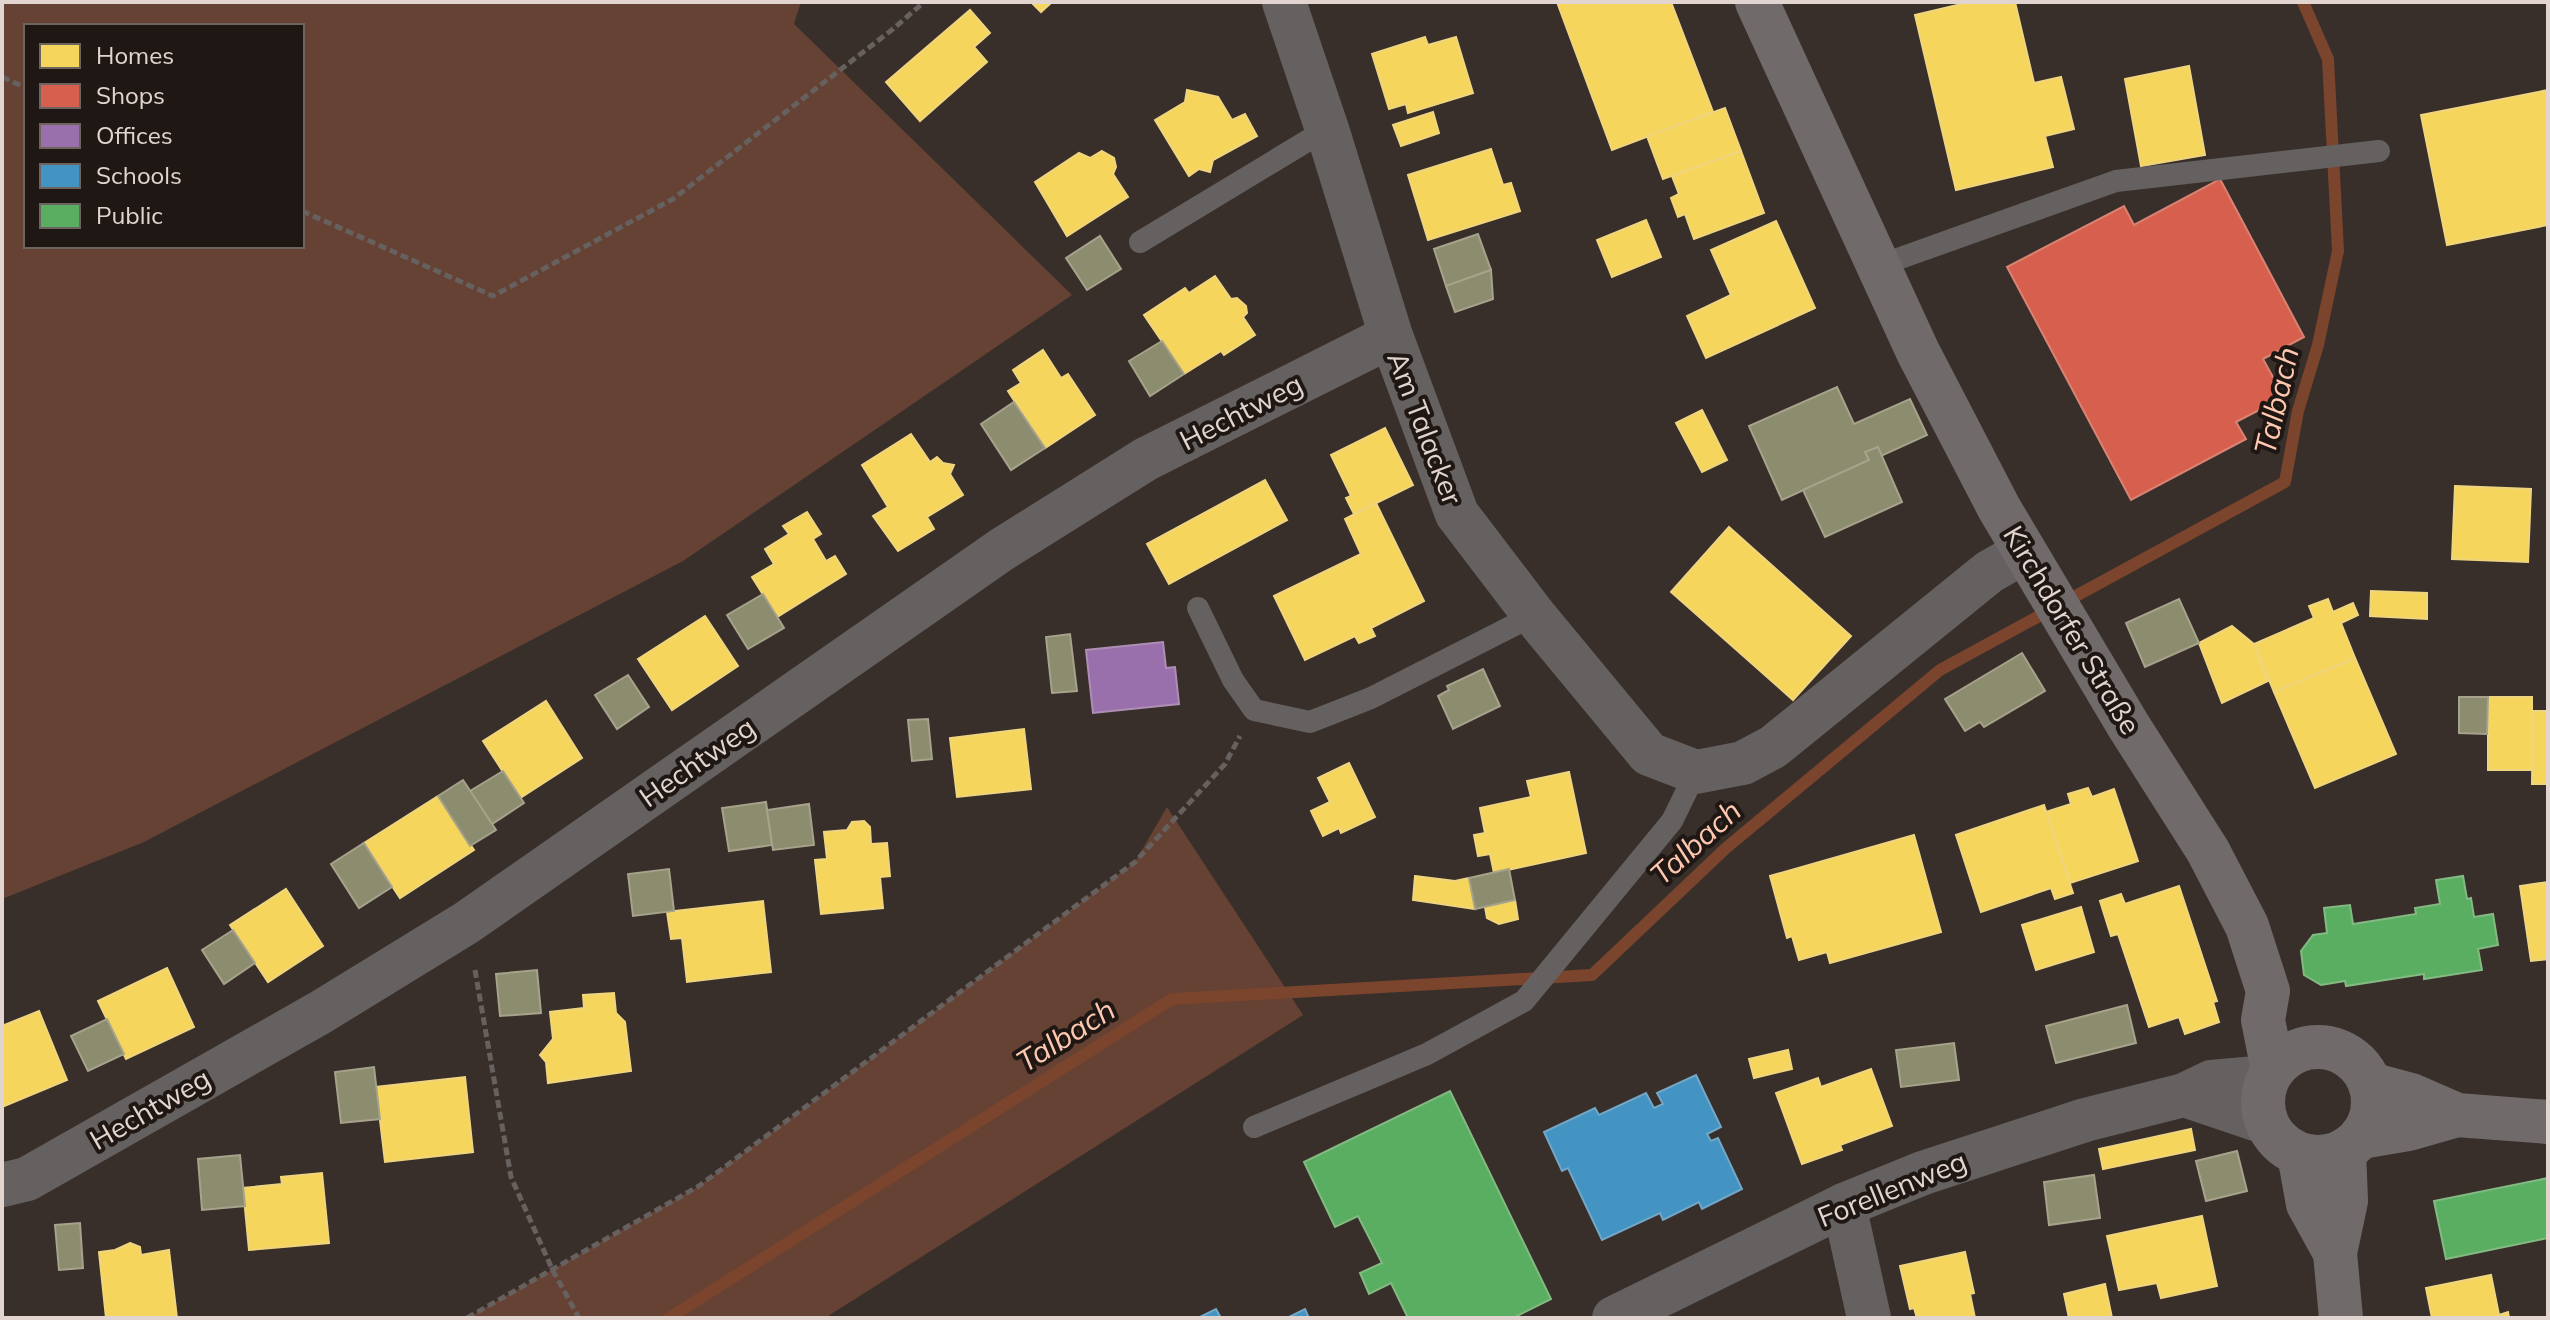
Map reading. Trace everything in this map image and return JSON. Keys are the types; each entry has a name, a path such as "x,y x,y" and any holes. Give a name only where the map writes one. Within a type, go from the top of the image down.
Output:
{"main road":[{"name":"Kirchdorfer Straße","path":"1757,2 1926,366 2024,552 2208,851 2247,926 2268,991 2263,1020 2271,1074"},
{"name":"Kirchdorfer Straße","path":"2268,991 2291,1010 2301,1029 2322,1047"},
{"path":"2341,1318 2335,1253 2353,1144 2370,1121 2373,1102 2370,1084 2351,1058 2322,1047 2303,1049 2287,1057 2271,1074 2263,1100 2267,1123 2279,1142 2299,1154 2322,1157 2353,1144 2457,1115"},
{"path":"2370,1084 2411,1095 2457,1115 2548,1122"},
{"path":"2299,1154 2308,1204 2335,1253"}],"street":[{"name":"Am Talacker","path":"1284,2 1391,336 1457,514 1534,615 1649,754 1696,772"},
{"name":"Hechtweg","path":"2,1185 27,1179 321,1012 466,923 1001,550 1146,459 1391,336"},
{"path":"1696,772 1743,763 1773,747 1989,572 2024,552"},
{"name":"Forellenweg","path":"1614,1318 1844,1205 1923,1173 2085,1120 2184,1095 2211,1082 2271,1074"},
{"path":"2184,1095 2267,1123"},
{"path":"1844,1205 1869,1318"}],"lane":[{"path":"1140,242 1327,129"},
{"path":"1878,266 2116,181 2370,152"},
{"path":"1198,608 1233,680 1254,710 1310,722 1371,698 1534,615"},
{"path":"1254,1127 1427,1054 1524,1001 1672,821 1696,772"}],"path":[{"path":"304,212 493,296 673,199 924,2"},
{"path":"2,77 24,87"},
{"path":"467,1318 699,1186 1135,862 1225,764 1254,710"},
{"path":"466,923 511,1177 553,1271 579,1318"}],"shaded area":[{"path":"2,2 801,2 794,24 1072,295 683,561 144,842 2,899"},
{"path":"1167,807 1303,1015 825,1318 467,1318 699,1186 1135,862"}],"building: Homes":[{"path":"1031,2 1052,2 1041,12"},
{"path":"1557,2 1671,2 1713,112 1612,150"},
{"path":"1970,2 2015,2 2034,83 2061,77 2074,129 2045,136 2053,167 1956,190 1915,15"},
{"path":"970,10 990,33 974,47 987,62 920,121 886,82"},
{"path":"1425,37 1428,45 1456,37 1473,93 1408,113 1406,104 1389,109 1372,54"},
{"path":"2189,66 2205,155 2141,166 2125,79"},
{"path":"1187,90 1218,97 1232,120 1245,114 1257,136 1213,160 1210,172 1199,169 1189,176 1155,120 1185,102"},
{"path":"2548,90 2548,225 2447,245 2421,115"},
{"path":"1725,108 1741,151 1663,179 1647,136"},
{"path":"1433,112 1439,133 1401,146 1393,125"},
{"path":"1491,149 1503,185 1511,183 1520,211 1428,240 1408,175"},
{"path":"1102,151 1114,158 1116,167 1113,174 1128,197 1067,236 1035,182 1079,153 1090,158"},
{"path":"1741,151 1764,213 1694,239 1685,214 1678,217 1671,198 1679,194 1672,176"},
{"path":"1646,220 1661,257 1612,277 1597,240"},
{"path":"1776,221 1815,308 1706,358 1687,316 1731,295 1711,250"},
{"path":"1215,276 1231,299 1237,298 1246,306 1247,313 1243,317 1255,335 1224,355 1221,351 1184,374 1144,315 1185,288 1189,293"},
{"path":"1043,350 1061,378 1068,374 1095,415 1045,448 1008,391 1021,383 1013,370"},
{"path":"1702,410 1727,460 1702,472 1676,423"},
{"path":"1385,428 1413,485 1354,514 1346,498 1351,496 1331,455"},
{"path":"911,434 930,462 937,457 943,463 954,465 950,474 963,495 927,517 934,529 898,551 873,516 888,507 862,465"},
{"path":"1265,480 1287,520 1169,584 1147,544"},
{"path":"2455,486 2531,489 2528,562 2452,559"},
{"path":"1376,503 1424,601 1371,628 1375,636 1359,643 1355,636 1305,660 1274,596 1361,554 1345,519"},
{"path":"807,512 821,534 813,539 826,561 835,556 846,574 777,617 752,577 774,564 765,549 789,534 783,526"},
{"path":"1729,527 1851,636 1793,700 1671,592"},
{"path":"2371,591 2427,593 2427,619 2370,616"},
{"path":"2328,599 2333,612 2353,603 2358,615 2341,623 2355,658 2274,692 2254,644 2314,618 2309,606"},
{"path":"705,616 738,666 672,710 638,659"},
{"path":"2232,626 2254,644 2268,681 2222,703 2199,643"},
{"path":"2355,658 2396,754 2315,788 2274,692"},
{"path":"2488,697 2532,697 2532,770 2488,770"},
{"path":"546,701 582,758 520,798 483,741"},
{"path":"2533,711 2548,711 2548,784 2532,784"},
{"path":"1024,729 1031,789 957,797 950,738"},
{"path":"1349,763 1375,817 1341,833 1339,828 1323,836 1311,811 1330,802 1318,778"},
{"path":"1569,772 1586,853 1494,873 1490,854 1478,856 1474,835 1485,833 1480,808 1531,797 1527,781"},
{"path":"2088,788 2092,797 2114,789 2138,861 2070,883 2046,812 2071,804 2068,794"},
{"path":"438,796 474,850 400,898 364,843"},
{"path":"2044,805 2073,893 2055,899 2051,888 1981,912 1956,835"},
{"path":"864,821 870,827 871,844 887,843 890,876 880,877 883,908 821,914 815,860 827,859 824,832 847,830 852,822"},
{"path":"1914,835 1941,932 1830,963 1827,952 1799,960 1792,936 1787,938 1770,876"},
{"path":"1415,876 1455,881 1469,878 1475,909 1413,900"},
{"path":"2548,882 2548,959 2531,961 2520,886"},
{"path":"2179,886 2217,1001 2213,1002 2219,1022 2185,1034 2179,1017 2149,1027 2118,934 2111,936 2100,901 2121,894 2125,904"},
{"path":"286,889 323,946 268,982 230,925"},
{"path":"1515,900 1518,919 1499,924 1487,918 1485,907"},
{"path":"763,901 771,972 687,982 682,938 671,939 667,912"},
{"path":"2081,907 2094,952 2036,970 2022,925"},
{"path":"167,968 194,1027 126,1059 98,1001"},
{"path":"614,993 616,1013 625,1022 631,1071 548,1083 546,1062 540,1055 553,1039 550,1012 584,1008 583,995"},
{"path":"39,1011 67,1080 2,1107 2,1026"},
{"path":"1788,1050 1792,1069 1754,1078 1749,1059"},
{"path":"1871,1069 1892,1126 1840,1145 1842,1150 1802,1164 1776,1093 1818,1078 1821,1087"},
{"path":"465,1077 473,1152 385,1162 376,1087"},
{"path":"2191,1129 2195,1150 2103,1169 2099,1149"},
{"path":"322,1173 329,1243 249,1250 243,1188 282,1184 281,1177"},
{"path":"2202,1216 2217,1286 2161,1298 2157,1283 2119,1290 2107,1236"},
{"path":"130,1243 140,1247 141,1255 169,1250 177,1318 106,1318 99,1252 115,1250"},
{"path":"1965,1252 1974,1293 1970,1294 1975,1318 1917,1318 1914,1308 1910,1309 1900,1266"},
{"path":"2491,1275 2499,1315 2508,1312 2509,1318 2432,1318 2426,1288"},
{"path":"2105,1284 2112,1318 2069,1318 2064,1294"}],"building: Shops":[{"path":"2220,179 2304,337 2263,359 2284,397 2236,422 2246,439 2131,500 2007,267 2124,206 2134,225"}],"building: Offices":[{"path":"1163,642 1166,668 1175,667 1179,704 1093,713 1086,650"}],"building: Schools":[{"path":"1696,1075 1721,1127 1707,1134 1711,1141 1718,1138 1742,1189 1702,1209 1699,1202 1663,1220 1660,1213 1602,1240 1568,1168 1562,1171 1544,1132 1595,1108 1599,1115 1646,1093 1654,1108 1663,1104 1657,1093"},
{"path":"1216,1309 1221,1318 1198,1318"},
{"path":"1305,1309 1309,1318 1287,1318"}],"building: Public":[{"path":"2463,876 2474,917 2493,914 2498,945 2478,949 2482,970 2424,979 2424,974 2346,986 2345,981 2321,985 2304,975 2301,951 2313,935 2327,933 2324,908 2350,905 2353,924 2416,914 2415,908 2440,904 2436,880"},
{"path":"1450,1091 1551,1299 1513,1318 1408,1318 1391,1283 1369,1294 1360,1273 1382,1263 1358,1216 1335,1227 1304,1162"},
{"path":"2548,1178 2548,1238 2446,1259 2434,1201"}],"building: Industry":[{"path":"1478,234 1491,270 1446,286 1434,249"},
{"path":"1100,236 1121,269 1087,290 1066,258"},
{"path":"1491,270 1493,299 1455,312 1446,286"},
{"path":"1162,341 1184,374 1150,396 1129,361"},
{"path":"1837,387 1854,424 1910,399 1927,435 1881,456 1878,447 1865,452 1869,460 1782,500 1749,426"},
{"path":"1014,402 1045,448 1011,470 981,424"},
{"path":"1878,447 1902,502 1825,537 1803,490 1869,460 1865,452"},
{"path":"763,594 784,628 748,649 727,615"},
{"path":"2179,599 2199,643 2145,667 2126,623"},
{"path":"1070,634 1077,691 1052,693 1046,637"},
{"path":"2022,653 2045,691 1984,727 1980,722 1965,731 1945,699"},
{"path":"1483,669 1500,706 1453,729 1438,696 1449,690 1447,686"},
{"path":"628,675 649,707 617,729 595,695"},
{"path":"2459,697 2488,697 2487,734 2459,733"},
{"path":"928,719 932,759 912,761 908,720"},
{"path":"503,771 524,803 492,824 470,791"},
{"path":"463,780 496,830 470,846 438,796"},
{"path":"766,802 772,845 729,851 722,808"},
{"path":"809,804 814,845 773,850 767,810"},
{"path":"364,843 392,887 359,908 331,864"},
{"path":"669,869 674,911 633,916 628,874"},
{"path":"1509,869 1515,900 1475,909 1469,878"},
{"path":"233,930 255,963 224,984 202,950"},
{"path":"537,970 541,1013 500,1016 496,974"},
{"path":"2127,1005 2136,1043 2056,1063 2046,1026"},
{"path":"107,1019 124,1054 88,1071 71,1036"},
{"path":"1954,1043 1959,1080 1901,1087 1896,1050"},
{"path":"374,1067 380,1119 341,1123 335,1072"},
{"path":"2237,1151 2247,1191 2206,1201 2196,1161"},
{"path":"240,1155 245,1206 202,1210 198,1159"},
{"path":"2094,1175 2100,1218 2049,1225 2044,1182"},
{"path":"80,1223 83,1268 59,1270 55,1225"}],"waterway":[{"name":"Talbach","path":"669,1318 1172,999 1592,975 1726,848 1940,670 2285,482 2298,411 2318,345 2338,251 2328,59 2303,2"}]}
